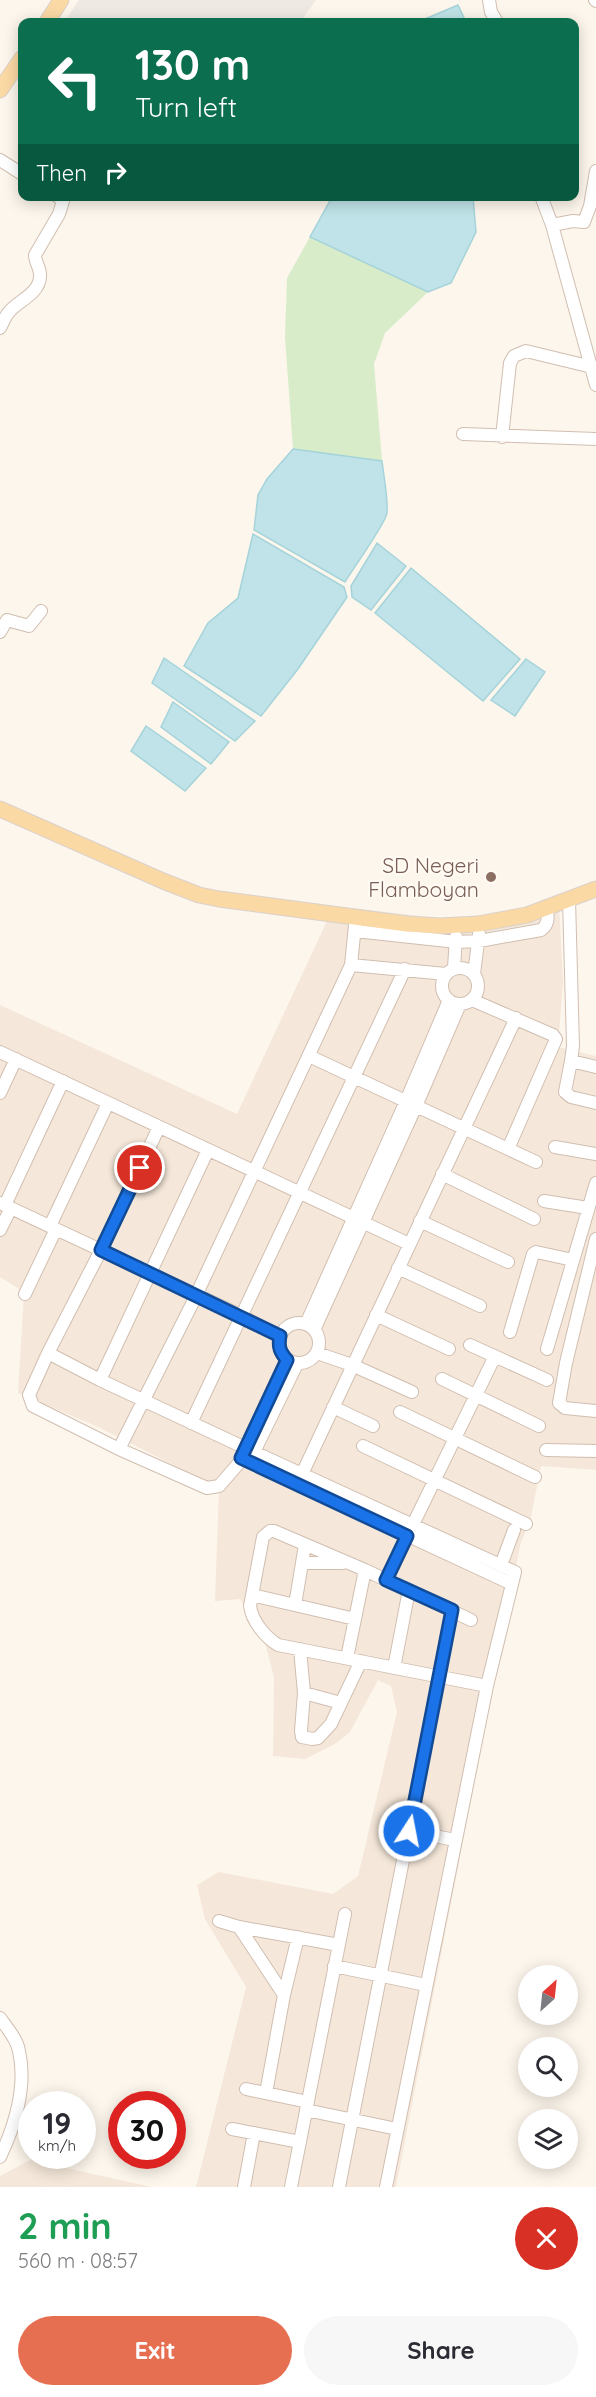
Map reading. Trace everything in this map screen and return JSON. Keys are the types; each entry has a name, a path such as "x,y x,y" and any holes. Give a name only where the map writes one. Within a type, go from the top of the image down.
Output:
{"main road":[{"path":"50,18 61,0"},
{"path":"0,90 18,64"},
{"path":"0,809 199,895 356,924 478,924 527,915 596,889"}],"street":[{"path":"489,0 495,18"},
{"path":"0,160 18,171"},
{"path":"552,225 573,221 584,222 593,205 596,171"},
{"path":"0,328 8,313 38,286 40,276 35,255 59,214 63,201"},
{"path":"543,201 552,225 596,386"},
{"path":"502,437 510,363 514,356 525,351 592,367"},
{"path":"463,434 596,439"},
{"path":"0,632 7,620 29,626 41,611"},
{"path":"569,899 573,1046 566,1092 571,1097 596,1103"},
{"path":"119,1449 255,1172 351,965 356,924 457,942 479,941 541,930 547,926 547,909"},
{"path":"454,1002 441,988 450,971 457,942 455,924"},
{"path":"472,1000 478,987 474,974 479,941 478,924"},
{"path":"351,965 450,971 465,968 474,974"},
{"path":"191,1423 405,969"},
{"path":"454,1002 472,1000 553,1035 556,1039 508,1149"},
{"path":"310,1327 411,1104 454,1002"},
{"path":"302,1474 516,1018"},
{"path":"0,1052 409,1244"},
{"path":"309,1056 536,1162"},
{"path":"0,1093 16,1059"},
{"path":"571,1061 596,1067"},
{"path":"0,1230 5,1205 63,1081"},
{"path":"25,1294 108,1103"},
{"path":"159,1127 101,1250 48,1353 29,1395 29,1401 33,1406 119,1449 207,1488 219,1486 246,1457 292,1362"},
{"path":"555,1147 596,1154"},
{"path":"100,1380 208,1150"},
{"path":"442,1174 534,1219"},
{"path":"547,1349 596,1183"},
{"path":"544,1201 588,1208"},
{"path":"5,1205 280,1336"},
{"path":"420,1221 508,1262"},
{"path":"578,1245 595,1246 559,1403 566,1408 596,1411"},
{"path":"510,1332 533,1254 536,1252 573,1260"},
{"path":"398,1268 480,1306"},
{"path":"376,1315 449,1349"},
{"path":"290,1325 310,1327 318,1337 317,1353 312,1359 292,1362 281,1354 280,1336 290,1325"},
{"path":"470,1345 547,1380"},
{"path":"48,1353 191,1423 246,1457 410,1530 514,1572 487,1686 386,2187"},
{"path":"317,1353 352,1365 412,1392"},
{"path":"386,1580 495,1356"},
{"path":"442,1379 539,1426"},
{"path":"333,1407 373,1426"},
{"path":"400,1412 535,1477"},
{"path":"363,1446 526,1524"},
{"path":"546,1450 596,1451"},
{"path":"246,1457 302,1474 512,1584"},
{"path":"501,1565 514,1530"},
{"path":"471,1620 365,1570 274,1531 266,1533 263,1537 252,1595 251,1615 271,1641 278,1645 487,1686"},
{"path":"295,1605 305,1545"},
{"path":"302,1563 349,1563"},
{"path":"347,1658 365,1570"},
{"path":"394,1668 409,1590"},
{"path":"252,1595 355,1619"},
{"path":"339,2187 452,1610"},
{"path":"300,1649 304,1694 301,1731 302,1737 307,1738 318,1738 331,1724 361,1661"},
{"path":"304,1694 341,1703"},
{"path":"409,1831 455,1840"},
{"path":"291,2187 345,1914"},
{"path":"219,1921 239,1927 339,1945"},
{"path":"239,1927 284,1995"},
{"path":"266,2093 284,1995 298,1937"},
{"path":"334,1966 426,1985"},
{"path":"0,2018 16,2041 20,2052 21,2082 18,2108 0,2157"},
{"path":"246,2089 352,2120 397,2129"},
{"path":"232,2129 300,2142"},
{"path":"244,2187 254,2133"}],"shaded area":[{"path":"79,0 316,0 303,18 67,18"},
{"path":"559,904 563,982 558,1047 596,1056 596,1470 541,1466 530,1522 521,1542 396,2187 196,2187 246,1987 205,1919 197,1885 219,1872 333,1894 358,1876 397,1712 391,1686 378,1680 350,1732 335,1744 305,1759 273,1756 274,1677 265,1643 240,1599 215,1601 219,1488 98,1427 18,1393 24,1292 0,1277 0,1005 237,1114 334,906 438,918 497,917"},
{"path":"18,2166 18,2169 71,2169 152,2187 0,2187 0,2176"}],"green space":[{"path":"310,237 428,292 385,333 374,364 382,461 293,449 285,337 287,278"}],"water":[{"path":"458,5 464,18 427,18"},
{"path":"330,201 473,201 476,232 451,283 428,292 310,237"},
{"path":"293,449 382,461 387,513 345,582 254,530 258,495 267,479"},
{"path":"253,534 344,587 347,597 298,669 261,716 184,666 208,623 238,598"},
{"path":"377,543 406,566 371,610 352,597 351,586"},
{"path":"411,568 520,659 483,701 375,613"},
{"path":"164,658 255,721 235,741 152,683"},
{"path":"526,659 545,672 515,716 491,700"},
{"path":"173,702 229,742 211,764 161,727"},
{"path":"146,726 206,768 185,791 131,751"}],"place":[{"name":"SD Negeri Flamboyan","path":"491,877"}],"route":[{"path":"140,1168 101,1250 280,1336 281,1354 287,1360 241,1458 407,1536 386,1580 452,1610 409,1831"}]}
